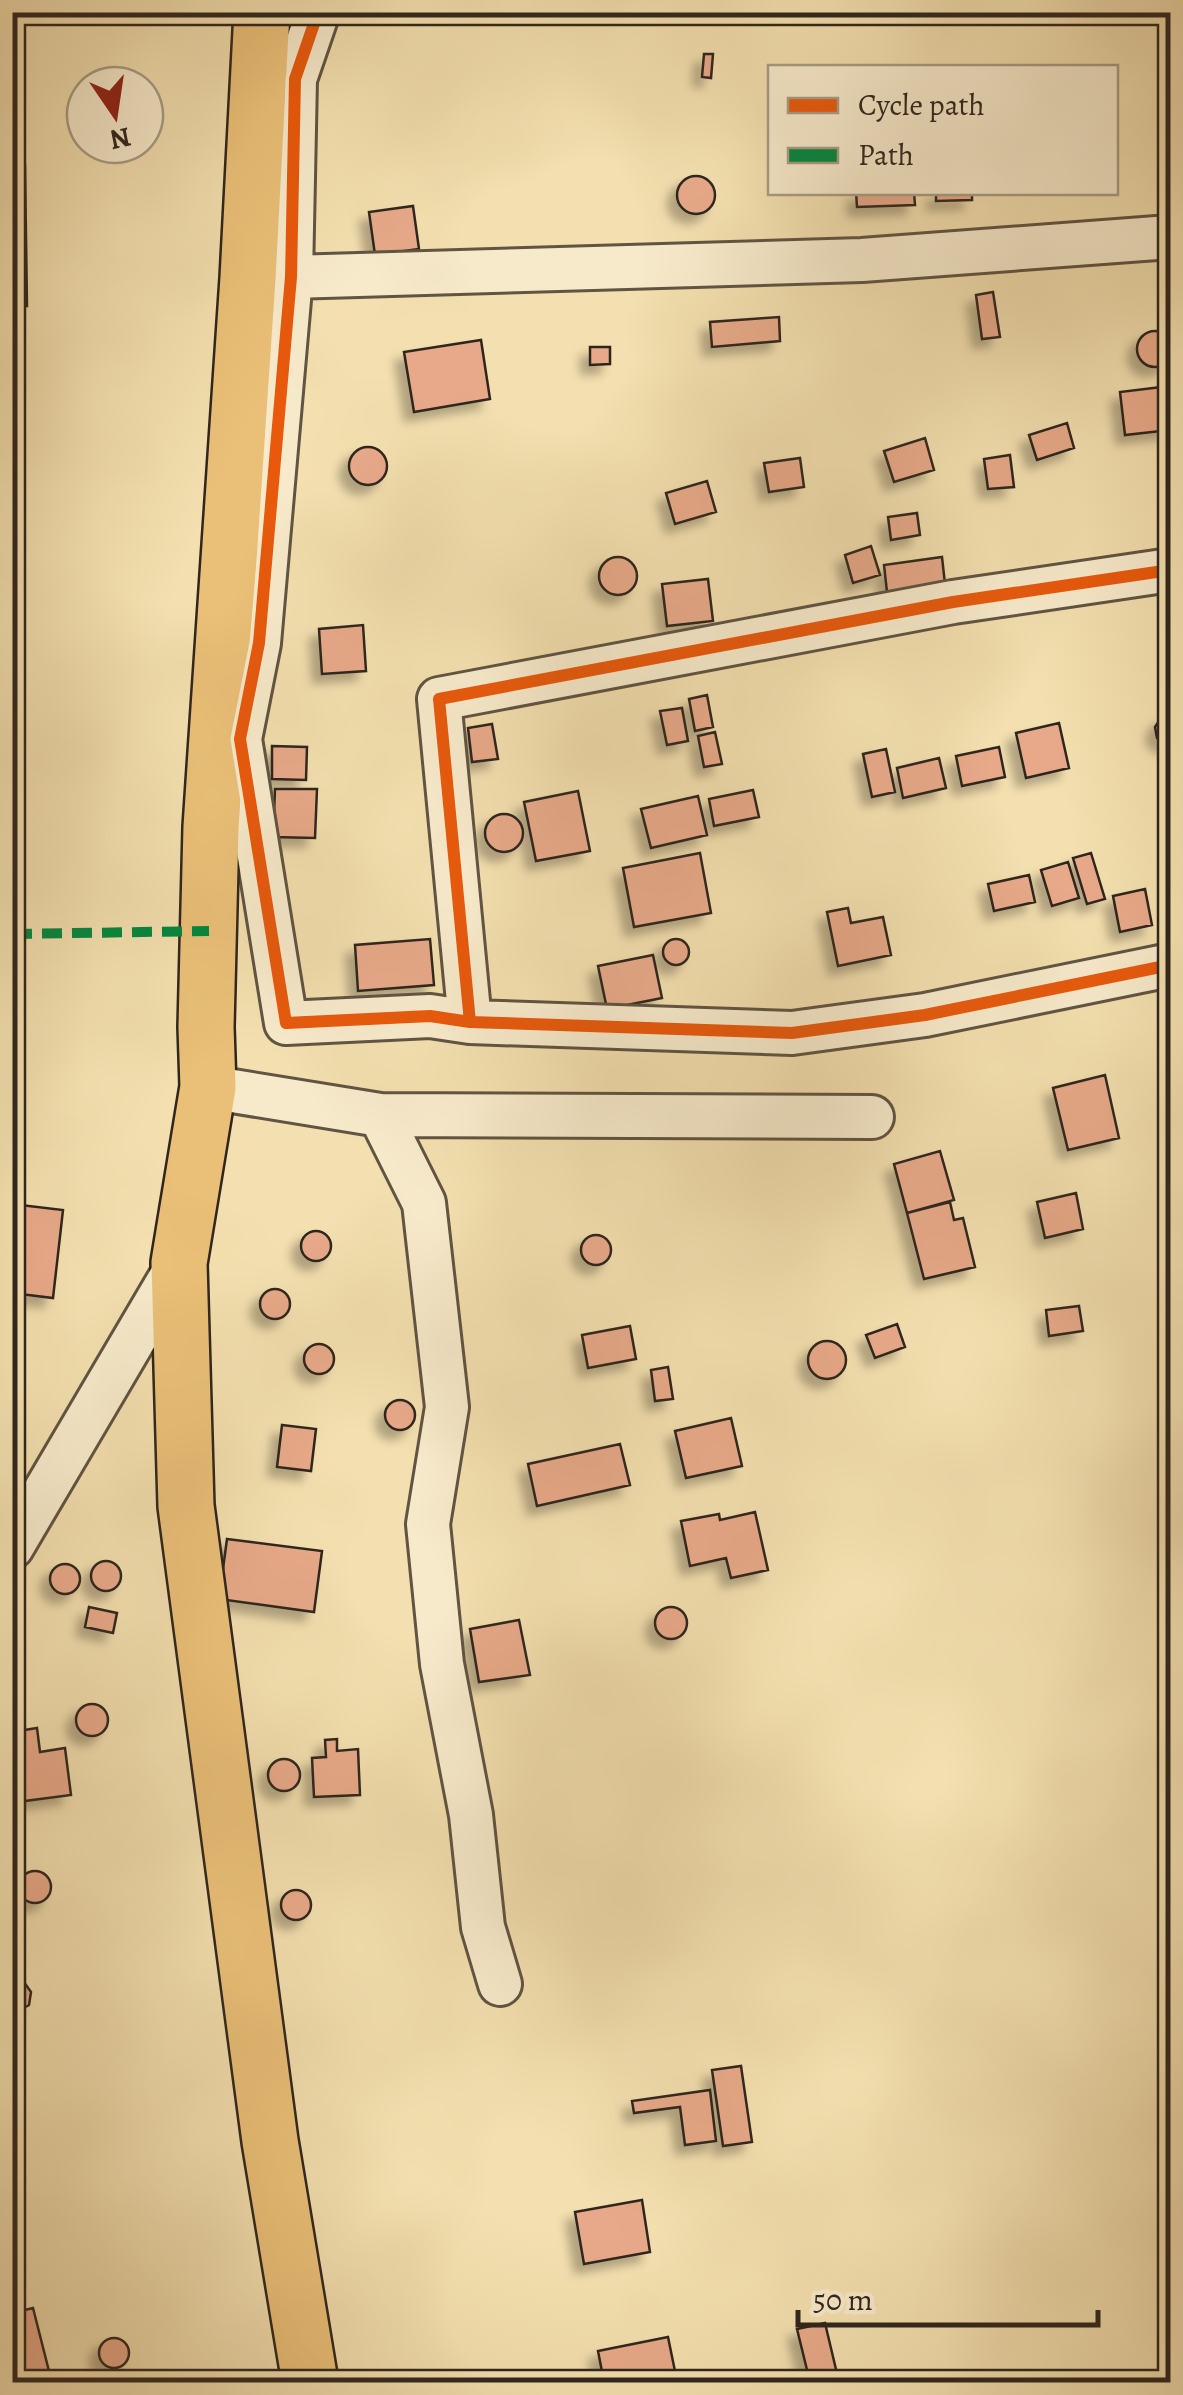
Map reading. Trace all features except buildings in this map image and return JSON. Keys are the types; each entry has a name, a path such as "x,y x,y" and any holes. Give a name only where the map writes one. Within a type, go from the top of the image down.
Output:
{"main road":[{"path":"262,12 229,737 211,844 208,1087 179,1263 186,1506 270,2141 310,2382"}],"street":[{"path":"318,12 296,79 291,277 259,643 229,737 286,1023 430,1016 470,1022 792,1033 925,1015 1170,964"},
{"path":"291,277 862,260 1170,237"},
{"path":"470,1022 439,699 953,602 1170,570"},
{"path":"208,1087 380,1115 872,1117"},
{"path":"380,1115 424,1203 447,1407 428,1524 442,1664 470,1815 483,1927 500,1984"},
{"path":"12,1547 179,1263"}],"marked path":[{"path":"12,934 209,931"}],"cycle path":[{"path":"318,12 295,79 291,277 259,643 240,739 286,1023 430,1016 470,1022 792,1033 925,1015 1170,965"},
{"path":"470,1022 439,699 953,602 1170,570"}]}
